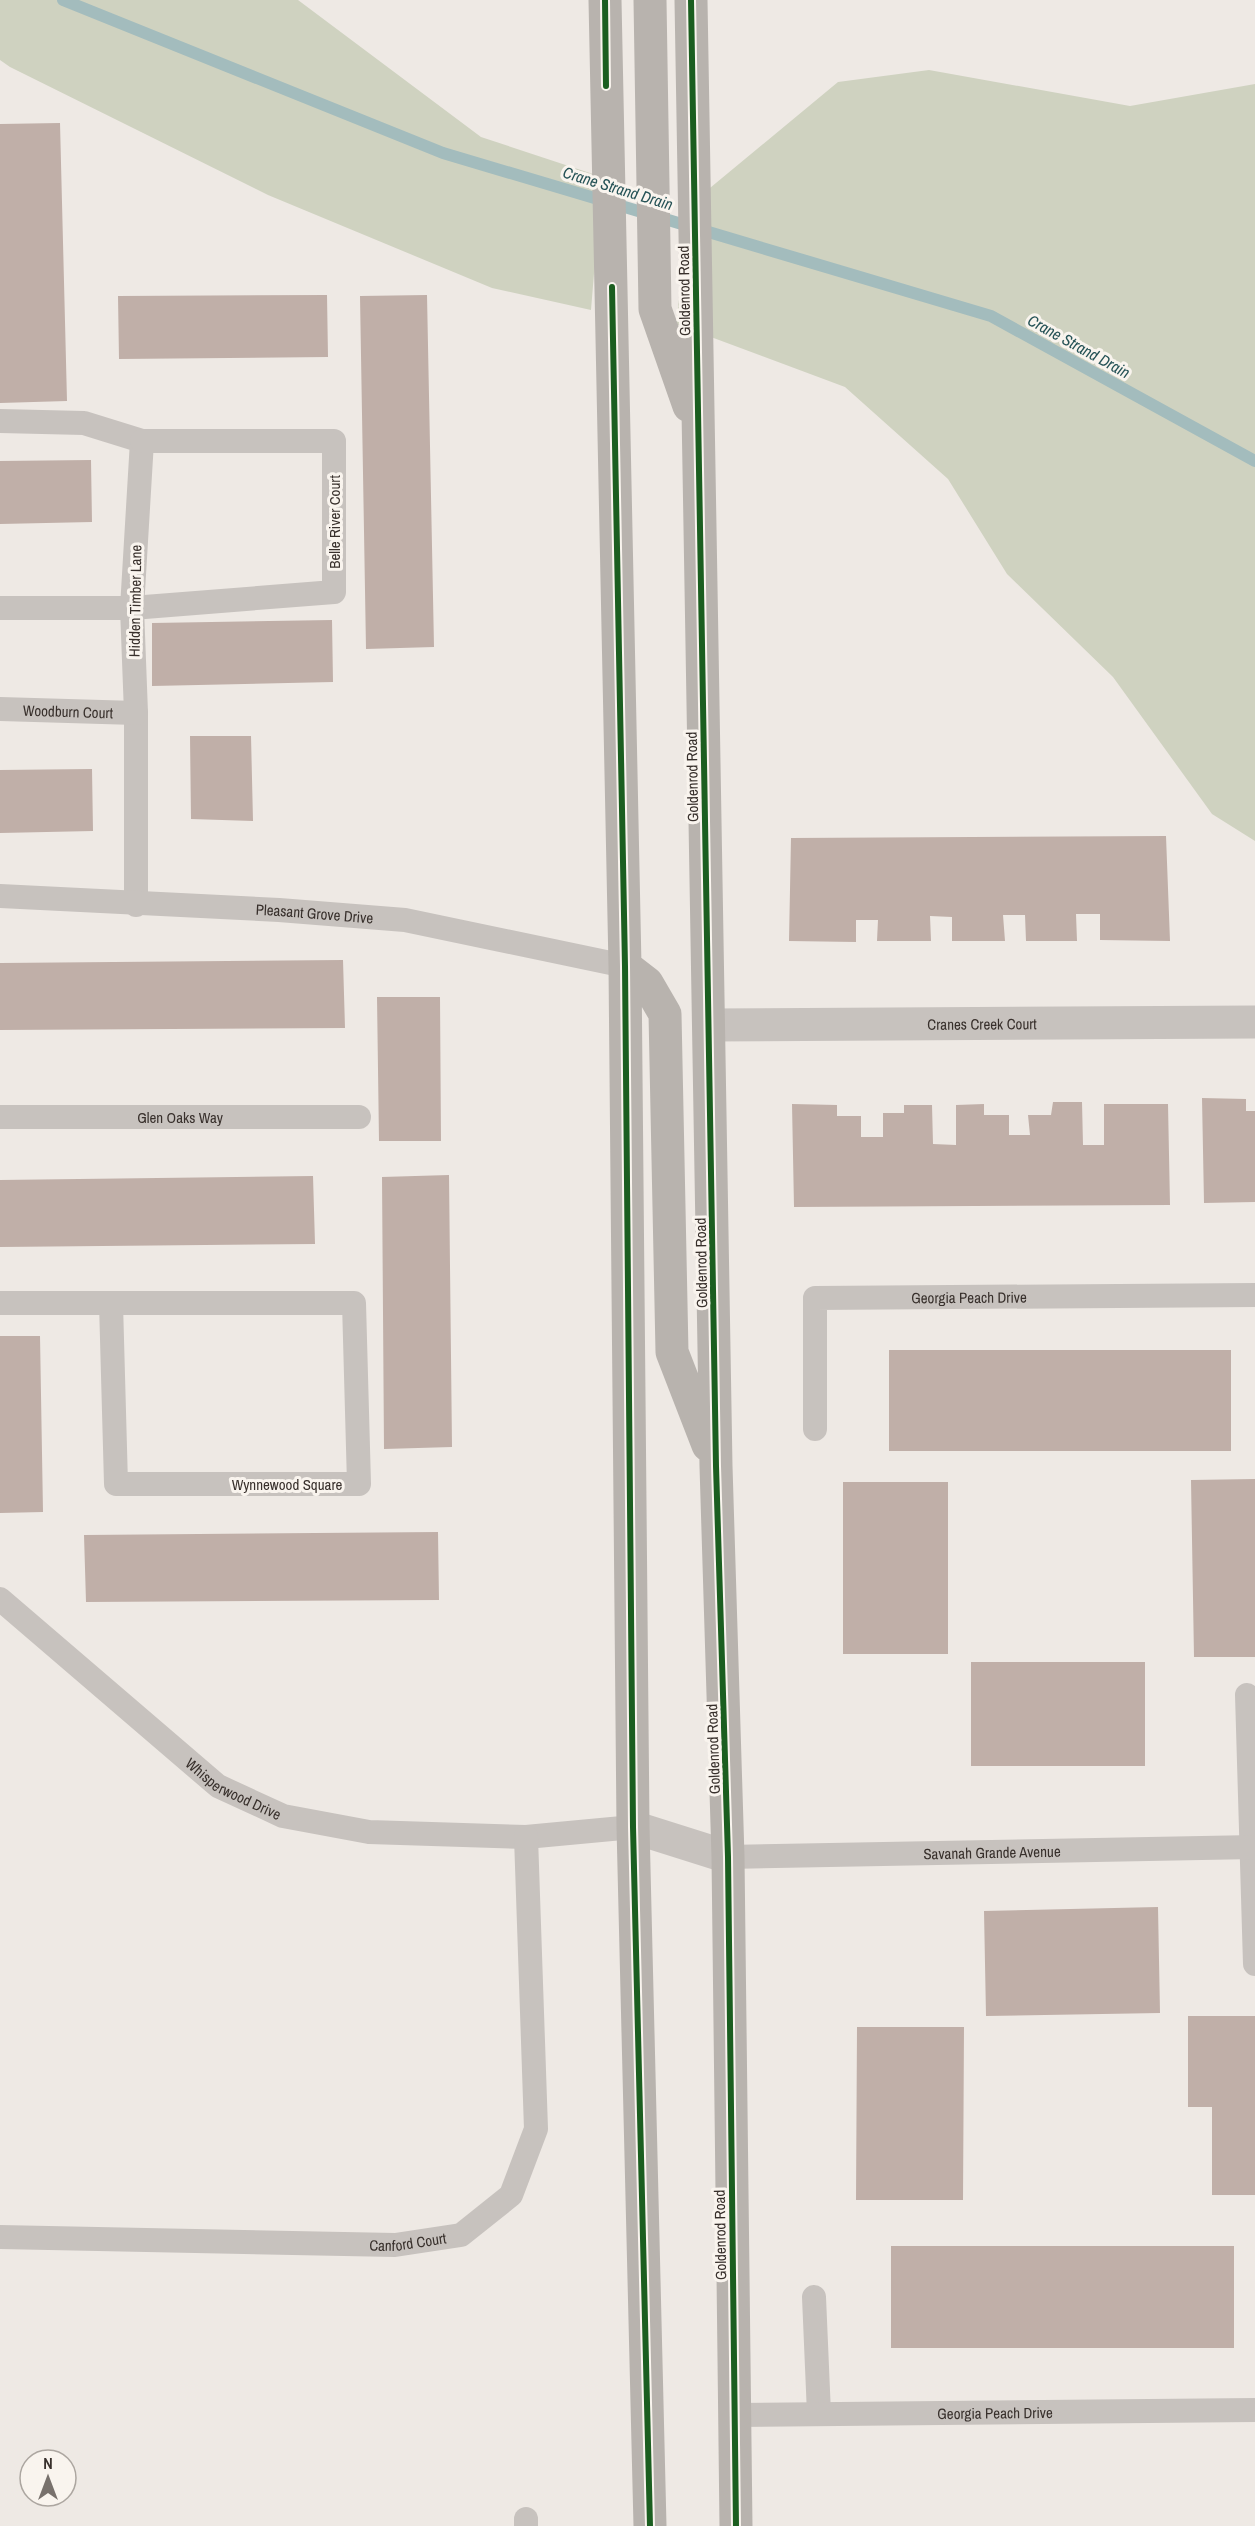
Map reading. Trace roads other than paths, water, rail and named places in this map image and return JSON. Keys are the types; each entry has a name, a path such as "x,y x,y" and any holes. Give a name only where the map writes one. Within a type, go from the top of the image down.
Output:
{"main road":[{"path":"606,0 625,966 633,1827 650,2526"},
{"path":"650,0 655,309 698,431"},
{"name":"Goldenrod Road","path":"691,0 716,1466 728,1857 736,2526"},
{"path":"625,966 647,983 665,1014 672,1353 716,1466"}],"street":[{"name":"Cranes Creek Court","path":"709,1025 1255,1022"},
{"path":"633,1827 728,1857"}],"lane":[{"path":"0,421 84,423 142,441"},
{"name":"Belle River Court","path":"132,608 334,592 334,441 142,441"},
{"name":"Hidden Timber Lane","path":"136,905 136,713 132,608 142,441"},
{"path":"0,608 132,608"},
{"name":"Woodburn Court","path":"0,710 136,713"},
{"name":"Pleasant Grove Drive","path":"0,896 136,905 279,910 405,920 625,966"},
{"name":"Glen Oaks Way","path":"0,1117 359,1117"},
{"name":"Georgia Peach Drive","path":"815,1429 815,1298 1255,1295"},
{"name":"Wynnewood Square","path":"0,1303 111,1303 354,1303 359,1484 116,1484 111,1303"},
{"name":"Whisperwood Drive","path":"0,1599 218,1786 283,1816 369,1832 526,1837 633,1827"},
{"path":"1247,1695 1255,1964"},
{"name":"Canford Court","path":"0,2236 395,2245 461,2235 511,2195 536,2129 526,1837"},
{"name":"Savanah Grande Avenue","path":"728,1857 1253,1847"},
{"path":"814,2297 819,2414"},
{"name":"Georgia Peach Drive","path":"735,2415 1255,2410"}],"waterway":[{"name":"Crane Strand Drain","path":"63,0 443,153 991,316 1255,461"}]}
